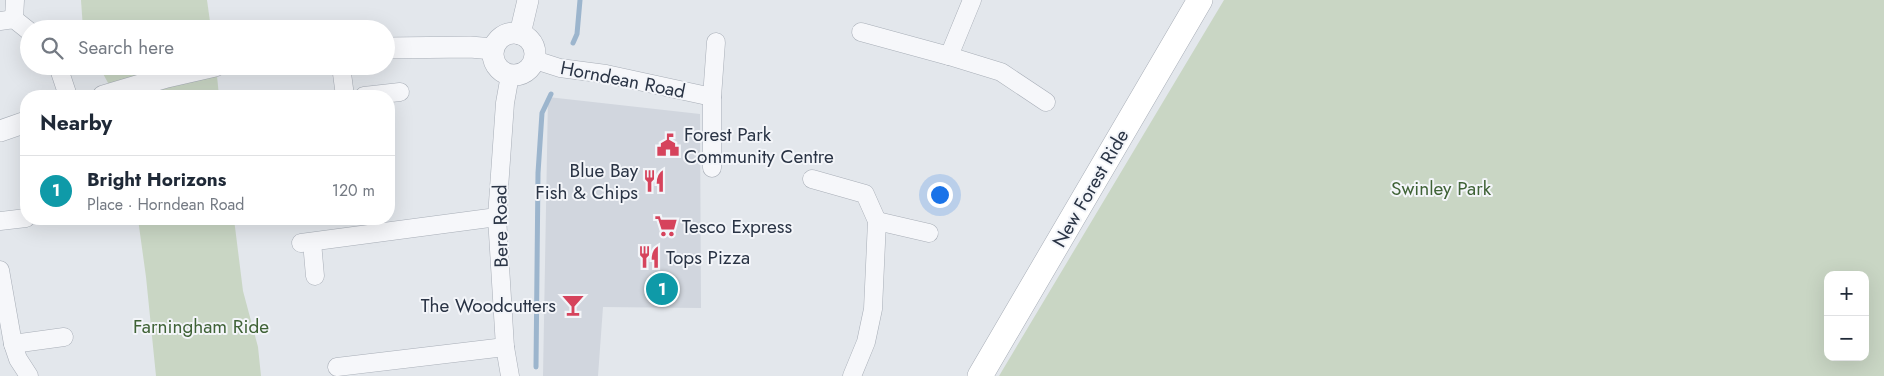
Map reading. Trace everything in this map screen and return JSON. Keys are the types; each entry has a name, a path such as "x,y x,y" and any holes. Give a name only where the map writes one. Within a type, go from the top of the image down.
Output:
{"main road":[{"name":"New Forest Ride","path":"980,376 1200,0"}],"street":[{"path":"15,0 7,20 20,26"},
{"path":"520,34 528,0"},
{"path":"949,56 972,0"},
{"path":"861,32 1001,72 1046,102"},
{"path":"513,33 520,34 531,41 534,47 535,60 528,71 522,74 510,75 503,73 494,63 493,50 500,38 513,33"},
{"name":"Horndean Road","path":"712,168 712,97 716,42"},
{"path":"395,48 470,47 493,50"},
{"name":"Horndean Road","path":"535,60 560,68 606,74 712,97"},
{"path":"61,75 66,90"},
{"path":"123,90 176,75"},
{"path":"342,75 344,90"},
{"name":"Bere Road","path":"510,75 504,103 497,217 505,346 510,376"},
{"path":"395,93 400,92"},
{"path":"0,131 20,124"},
{"path":"812,178 865,194 877,221 874,309 866,342 852,376"},
{"path":"315,276 307,243 497,217"},
{"path":"0,221 20,219"},
{"path":"877,221 929,233"},
{"path":"0,270 3,311 18,359 29,376"},
{"path":"13,344 64,338"},
{"path":"337,367 505,346"}],"shaded area":[{"path":"548,97 700,114 701,308 603,307 598,376 543,376"}],"green space":[{"path":"81,0 207,0 210,20 82,20"},
{"name":"Swinley Park","path":"1224,0 1884,0 1884,376 999,376"},
{"path":"104,75 217,75 218,90 112,90"},
{"name":"Farningham Ride","path":"139,225 235,225 243,291 258,347 261,376 156,376"}],"waterway":[{"path":"573,43 577,34 580,0"},
{"path":"536,367 538,173 542,113 551,94"}],"place":[{"name":"Forest Park Community Centre","path":"668,145"},
{"name":"Blue Bay Fish & Chips","path":"654,181"},
{"name":"Tesco Express","path":"666,226"},
{"name":"Tops Pizza","path":"649,257"},
{"name":"Bright Horizons","path":"662,289"},
{"name":"The Woodcutters","path":"573,305"}]}
